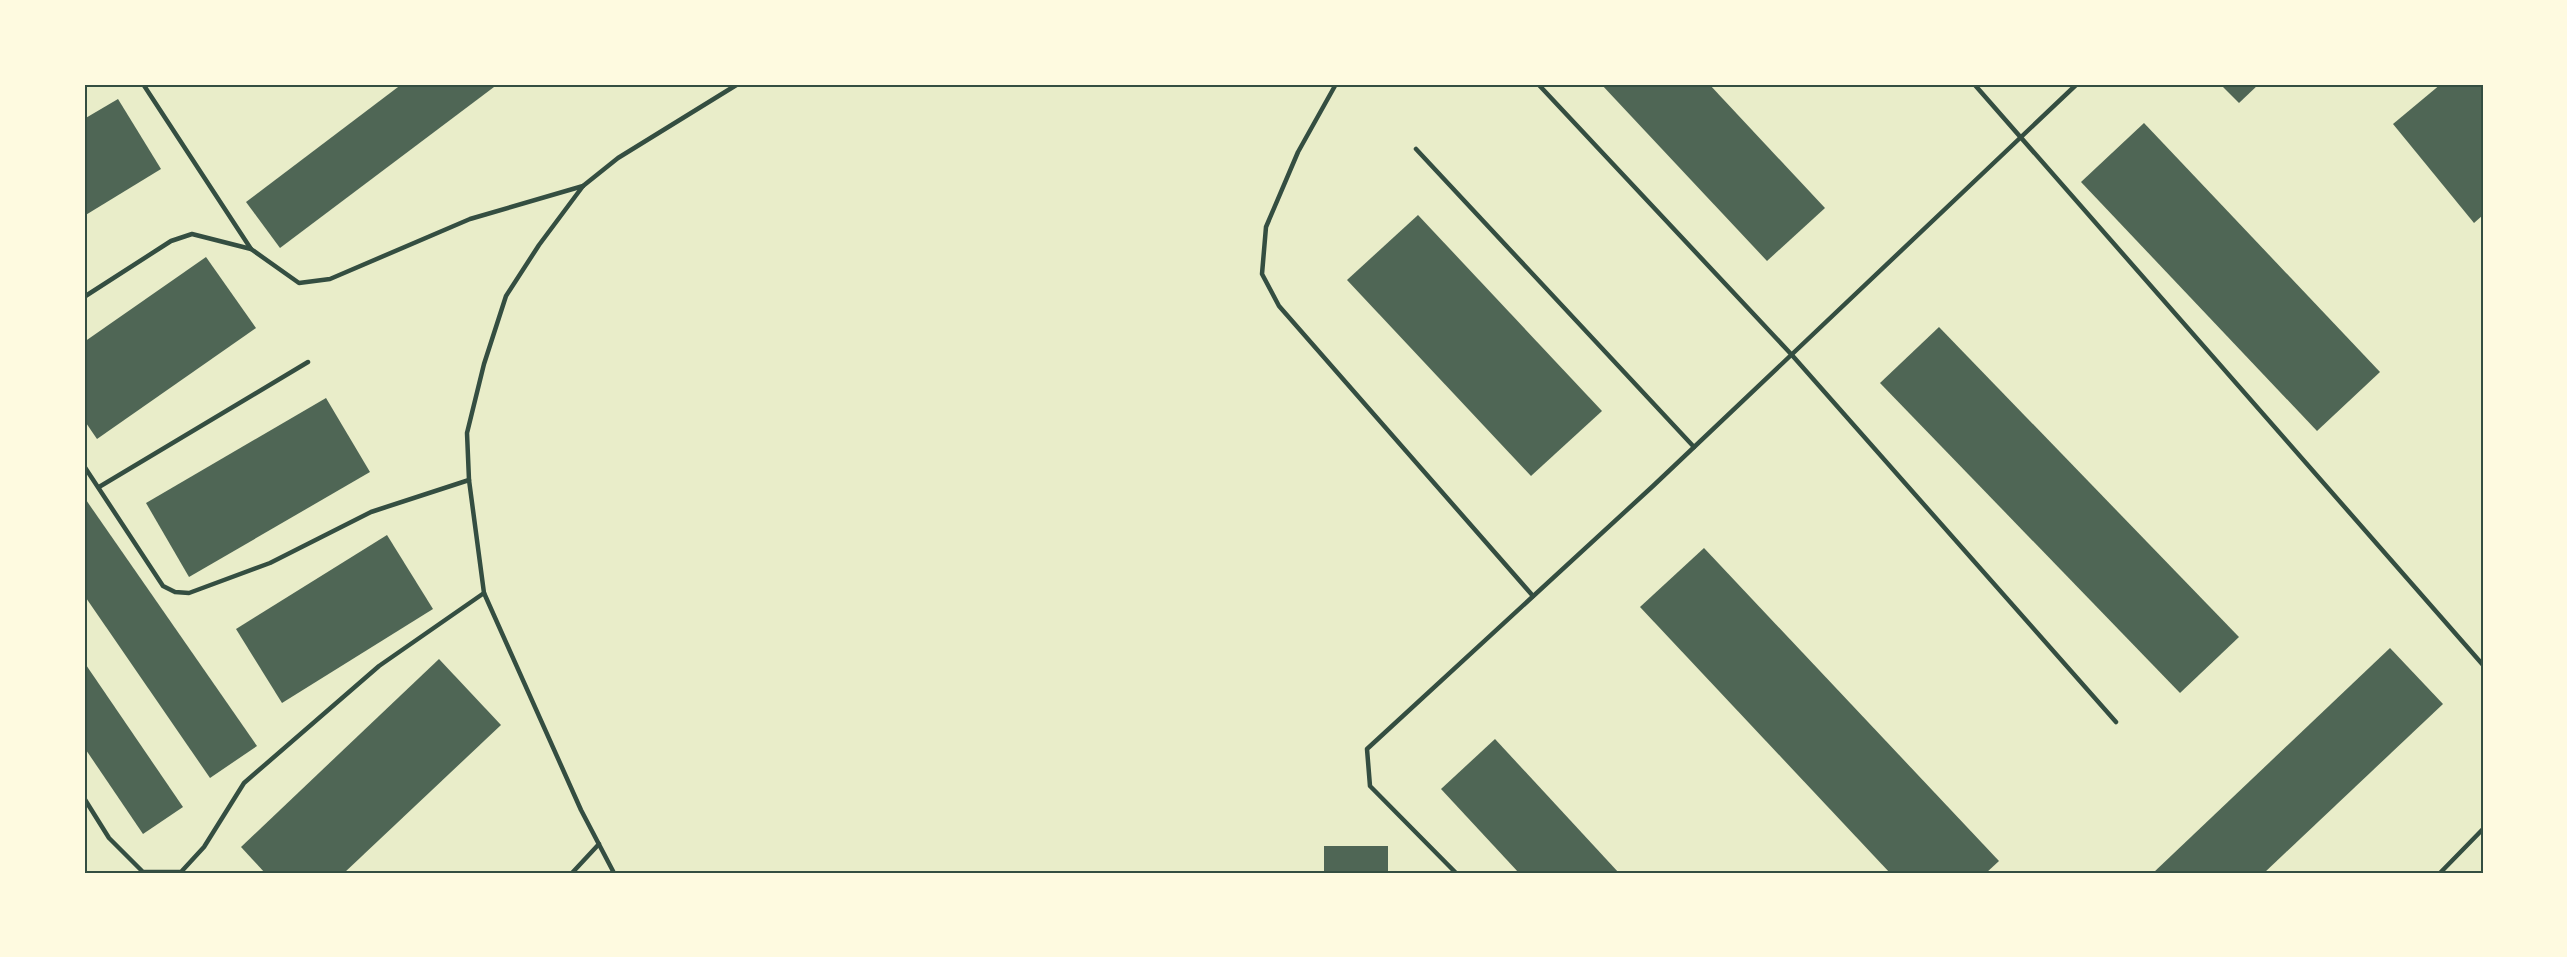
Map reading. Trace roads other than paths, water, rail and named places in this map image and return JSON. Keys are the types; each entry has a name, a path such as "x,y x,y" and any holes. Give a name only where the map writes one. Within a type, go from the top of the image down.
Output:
{"lane":[{"path":"143,84 251,249"},
{"path":"614,873 484,593 469,480 467,434 484,364 506,296 539,245 583,186 618,158 738,84"},
{"path":"1336,84 1298,152 1266,227 1262,274 1279,306 1533,596"},
{"path":"1538,84 1791,354 2116,722"},
{"path":"1974,84 2483,665"},
{"path":"1456,873 1370,786 1367,749 1694,447 2077,84"},
{"path":"1416,149 1694,447"},
{"path":"84,297 171,241 192,234 251,249 299,282 330,279 470,219 583,186"},
{"path":"99,487 308,362"},
{"path":"84,466 163,586 175,592 189,593 270,563 371,512 469,480"},
{"path":"84,798 109,838 143,872 181,872 204,847 244,783 379,666 484,593"},
{"path":"2440,873 2483,829"},
{"path":"572,873 599,844"}]}
